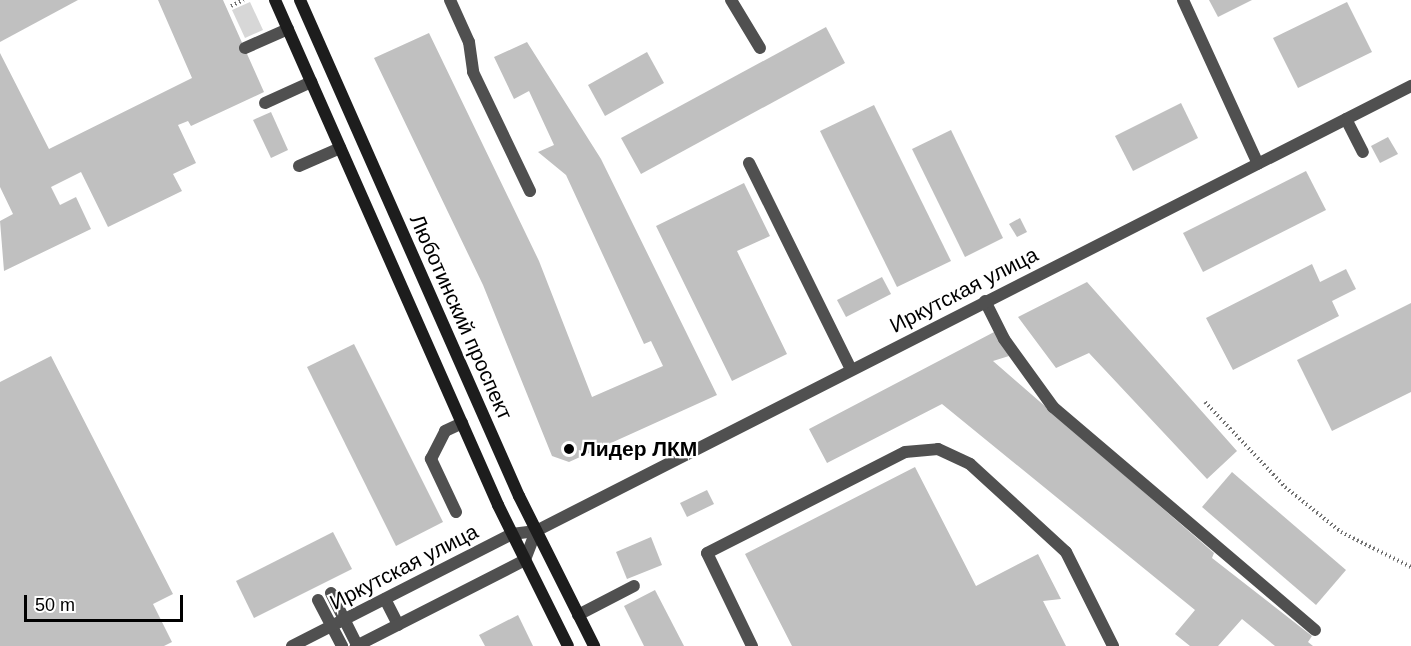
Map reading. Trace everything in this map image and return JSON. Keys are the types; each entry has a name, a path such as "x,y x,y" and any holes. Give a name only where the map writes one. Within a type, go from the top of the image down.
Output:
{"street":[{"name":"Люботинский проспект","path":"275,0 512,534 568,646"},
{"name":"Люботинский проспект","path":"300,0 536,531 594,646"},
{"path":"450,0 469,42 473,72 530,191"},
{"path":"731,0 760,48"},
{"path":"1183,0 1258,164"},
{"path":"244,48 288,29"},
{"path":"266,103 311,82"},
{"name":"Иркутская улица","path":"297,645 512,534 536,531 1411,86"},
{"path":"1346,119 1363,152"},
{"path":"299,166 340,148"},
{"path":"749,163 851,369"},
{"path":"985,301 1004,339 1053,407 1315,630"},
{"path":"456,512 431,459 445,431 462,423"},
{"path":"752,646 707,553 905,452 938,449 970,464 1066,552 1113,646"},
{"path":"331,593 356,646 525,560 536,531"},
{"path":"578,615 634,586"},
{"path":"385,599 398,624"},
{"path":"318,600 342,646"}],"path":[{"path":"231,6 244,0"},
{"path":"1205,402 1286,487 1341,532 1411,567"}],"shaded area":[{"path":"250,2 263,30 245,38 232,10"}],"building":[{"path":"0,0 78,0 0,42"},
{"path":"158,0 223,0 264,92 191,126 188,121 178,125 196,163 173,174 182,191 108,227 81,172 51,187 60,205 76,197 91,229 4,271 0,221 13,214 0,187 0,53 49,149 192,78"},
{"path":"1209,0 1252,0 1218,17"},
{"path":"1347,2 1372,52 1298,88 1273,38"},
{"path":"826,27 845,63 641,174 621,138"},
{"path":"429,33 539,261 592,397 663,366 651,341 644,344 566,175 538,152 554,145 529,91 514,99 494,57 527,42 601,159 717,395 569,462 552,456 483,285 374,58"},
{"path":"647,52 664,83 605,116 588,85"},
{"path":"1181,103 1198,138 1133,171 1115,136"},
{"path":"874,105 951,261 897,287 820,131"},
{"path":"271,112 288,150 271,158 253,120"},
{"path":"951,130 1003,238 965,257 912,149"},
{"path":"1388,137 1398,154 1380,163 1371,146"},
{"path":"1306,171 1326,210 1203,272 1183,233"},
{"path":"744,183 770,236 737,251 787,354 732,381 656,226"},
{"path":"1020,218 1027,232 1017,237 1009,224"},
{"path":"1312,264 1320,282 1346,269 1356,289 1332,301 1339,316 1233,370 1206,318"},
{"path":"882,277 891,294 846,317 837,300"},
{"path":"1087,282 1237,451 1207,479 1089,353 1056,368 1018,317"},
{"path":"1411,303 1411,392 1332,431 1297,360"},
{"path":"996,331 1009,356 993,361 1214,553 1212,558 1312,636 1308,642 1313,646 1275,646 1242,619 1218,646 1190,646 1175,634 1195,610 942,404 827,463 809,429"},
{"path":"354,344 443,522 396,546 307,367"},
{"path":"51,356 173,594 153,604 172,642 164,646 0,646 0,382"},
{"path":"915,467 976,586 1038,554 1061,599 1043,601 1066,646 792,646 745,554"},
{"path":"1232,472 1346,570 1316,605 1202,507"},
{"path":"707,490 714,504 687,517 680,503"},
{"path":"333,532 352,569 254,618 236,581"},
{"path":"651,537 662,565 627,579 616,552"},
{"path":"655,590 684,646 644,646 624,606"},
{"path":"518,615 533,646 485,646 479,635"}],"place":[{"name":"Лидер ЛКМ","path":"569,449"}]}
